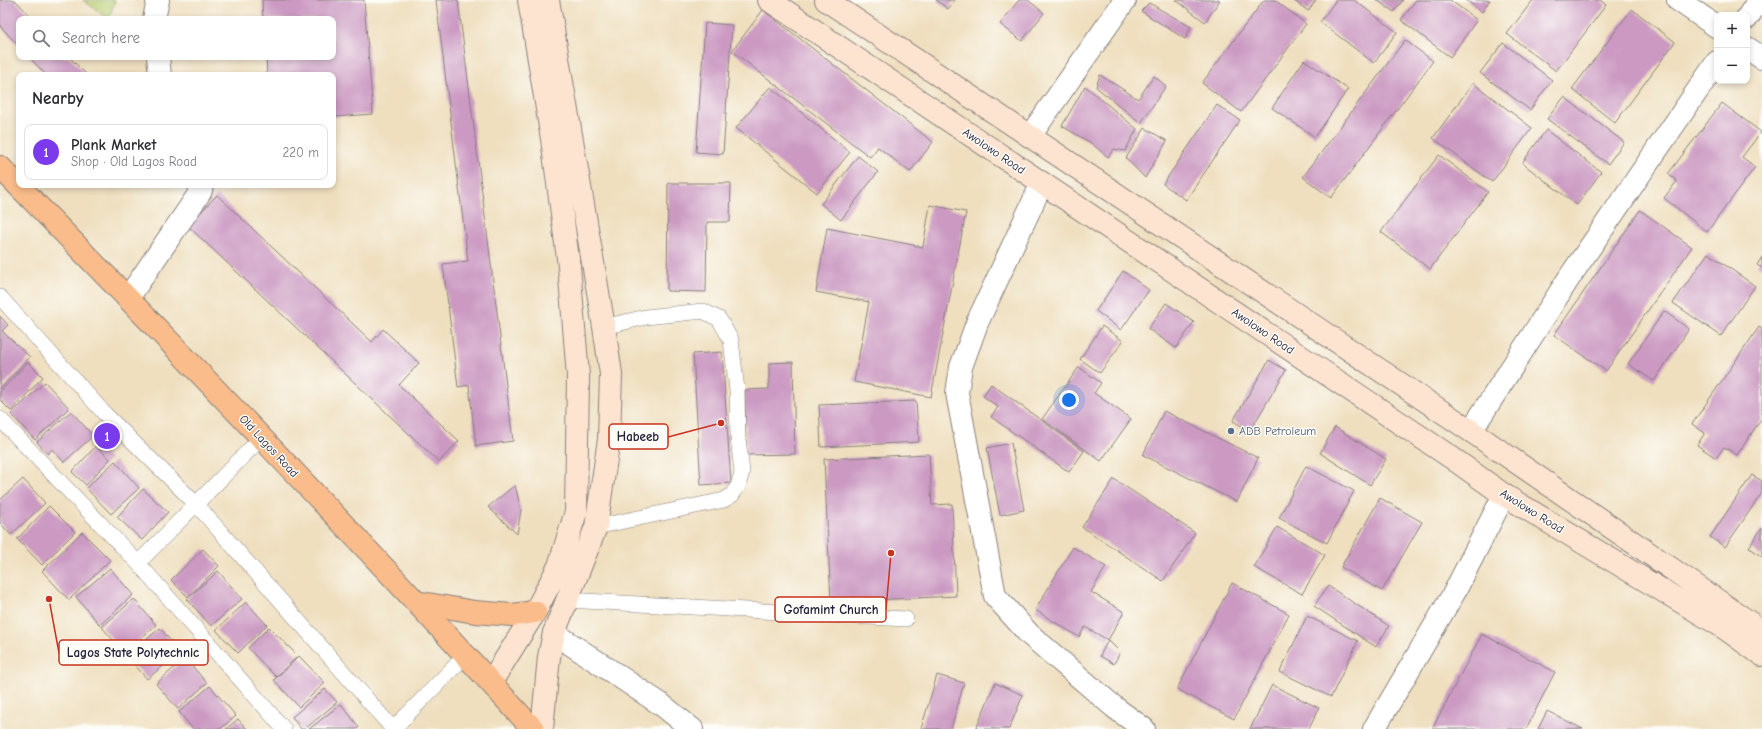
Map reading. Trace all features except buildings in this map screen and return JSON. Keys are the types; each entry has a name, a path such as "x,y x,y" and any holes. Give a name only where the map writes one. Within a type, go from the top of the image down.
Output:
{"main road":[{"path":"491,682 535,612 559,566 576,512 578,376 568,258 552,139 529,0"},
{"path":"542,729 549,656 554,633 596,527 609,439 611,374 548,0"},
{"name":"Awolowo Road","path":"769,0 1452,458 1504,495 1723,627 1762,655"},
{"path":"826,0 1471,431 1762,630"},
{"name":"Old Lagos Road","path":"0,167 16,183"},
{"name":"Old Lagos Road","path":"21,188 128,298 261,438 491,682 533,729"},
{"path":"416,602 475,612 512,615 535,612"}],"street":[{"path":"155,16 158,0"},
{"path":"1030,136 1125,0"},
{"path":"1678,0 1714,25"},
{"path":"1750,14 1759,0"},
{"path":"1750,50 1762,58"},
{"path":"158,60 160,72"},
{"path":"1471,431 1571,275 1714,66"},
{"path":"1042,183 977,323 961,367 957,393 995,596 1029,634 1114,707 1144,729"},
{"path":"128,298 201,191 202,188"},
{"path":"1374,729 1454,593 1504,495"},
{"path":"554,633 662,705 692,729"}],"lane":[{"path":"0,297 105,414 197,505 393,729 466,656"},
{"path":"596,527 724,500 732,495 738,486 742,472 738,438 737,390 731,340 719,318 703,311 646,318 604,327"},
{"path":"0,419 138,563 284,729"},
{"path":"138,563 197,505 261,438"},
{"path":"567,600 906,619"}],"green space":[{"path":"83,0 115,0 110,16 105,16"}],"place":[{"name":"Habeeb","path":"721,423"},
{"name":"ADB Petroleum","path":"1231,431"},
{"name":"Plank Market","path":"107,436"},
{"name":"Gofamint Church","path":"891,553"},
{"name":"Lagos State Polytechnic","path":"49,599"}]}
